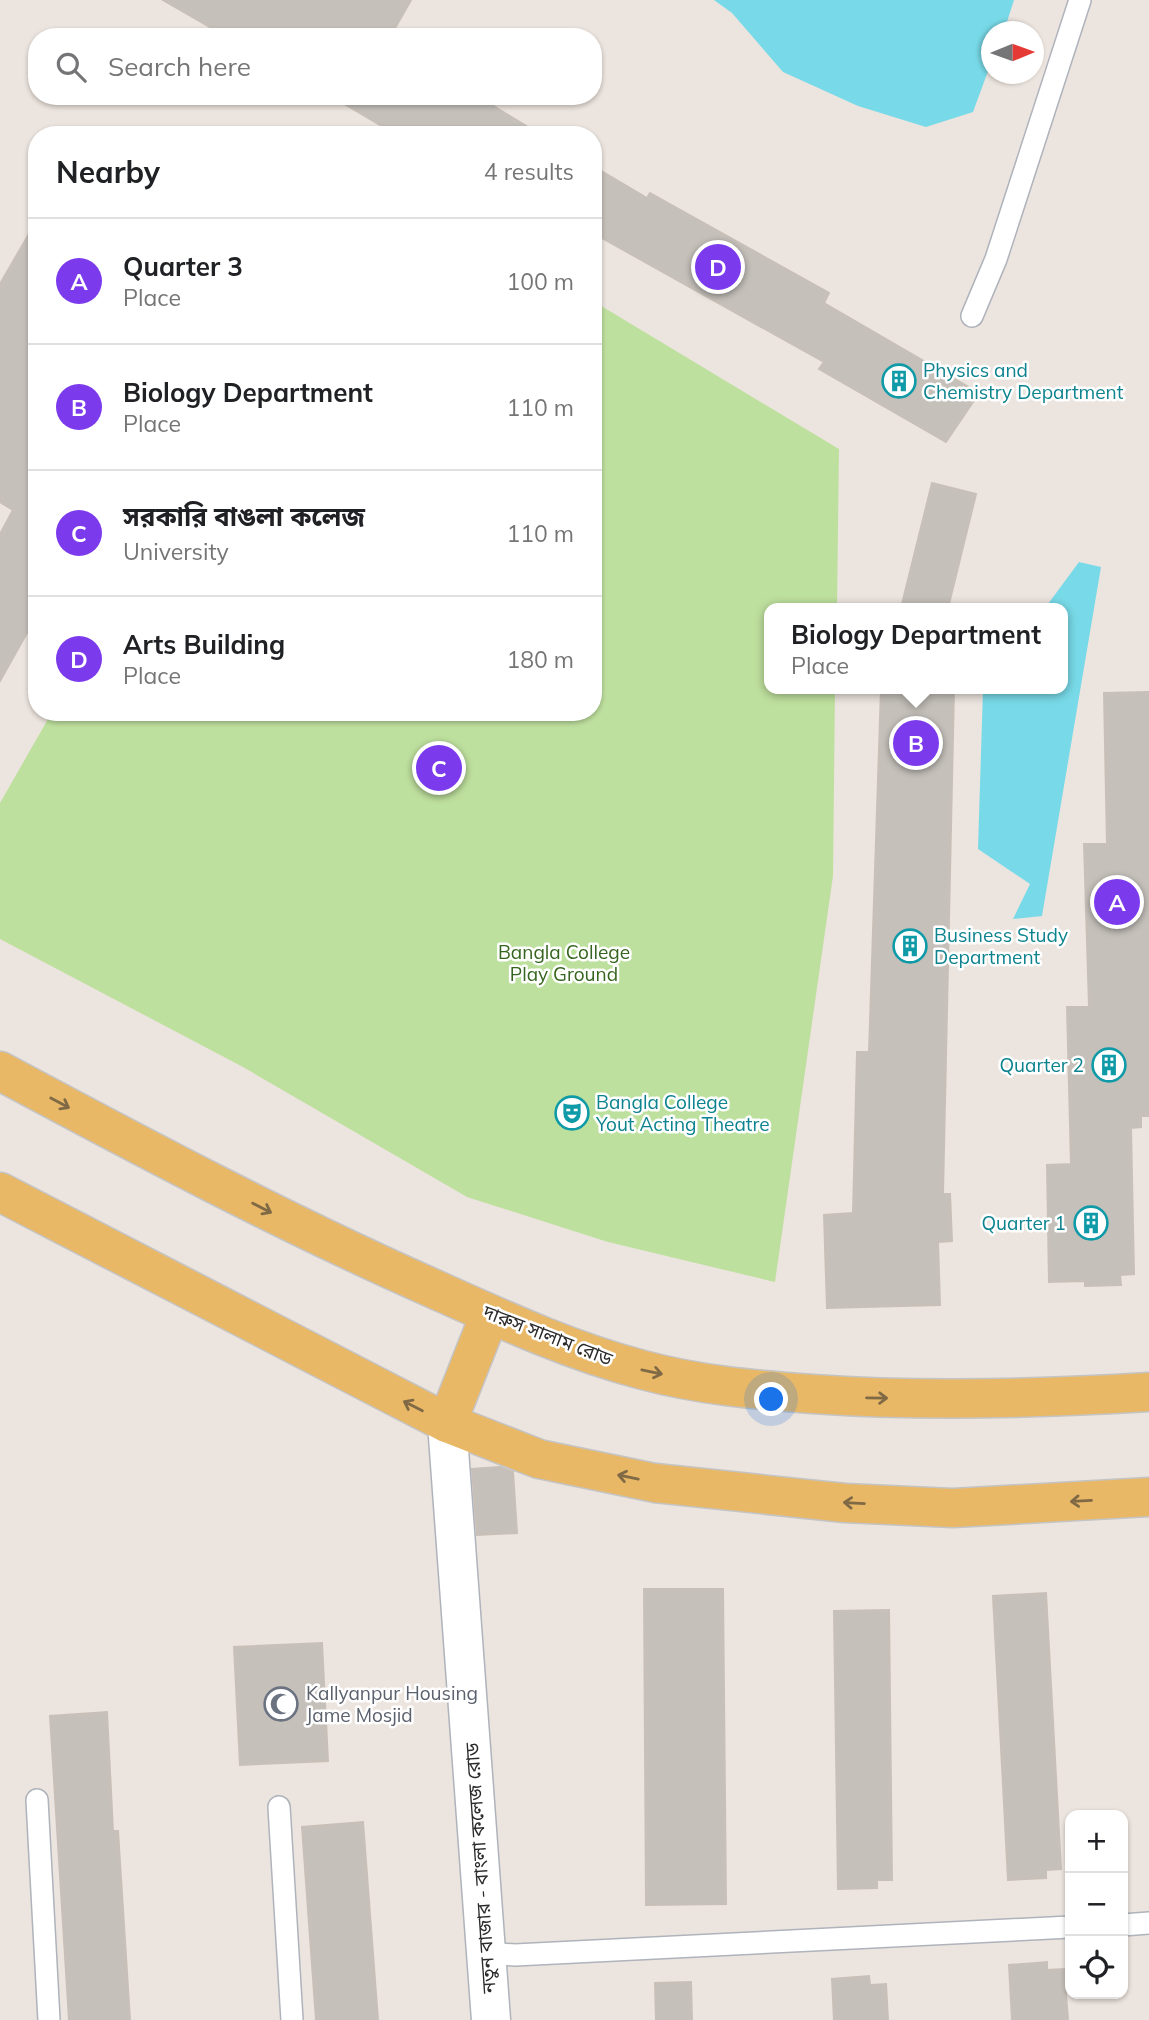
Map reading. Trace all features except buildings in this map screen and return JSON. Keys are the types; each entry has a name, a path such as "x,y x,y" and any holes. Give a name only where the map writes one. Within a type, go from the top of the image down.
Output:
{"main road":[{"name":"দারুস সালাম রোড","path":"0,1071 143,1148 344,1249 534,1334 643,1371 739,1389 863,1398 1009,1401 1149,1392"},
{"path":"0,1192 447,1423 539,1458 655,1483 778,1497 953,1508 1149,1497"},
{"path":"447,1423 490,1314"}],"street":[{"name":"নতুন বাজার - বাংলা কলেজ রোড","path":"447,1423 491,2020"}],"lane":[{"path":"972,316 1000,247 1080,0"},
{"path":"37,1800 49,2020"},
{"path":"279,1807 292,2020"},
{"path":"1128,1925 1149,1923"},
{"path":"486,1953 515,1955 1065,1927"}],"green space":[{"name":"Bangla College Play Ground","path":"602,306 839,449 837,603 764,603 764,694 835,694 833,876 775,1282 608,1242 467,1197 243,1067 0,939 0,803 47,721 602,721"}],"water":[{"path":"714,0 1014,0 1007,21 981,21 981,84 983,84 973,112 926,127 858,106 783,72 732,13"},
{"path":"1079,562 1101,567 1042,916 1013,919 1030,884 978,849 983,694 1068,694 1068,603 1049,603"}],"place":[{"name":"Arts Building","path":"718,267"},
{"name":"Physics and Chemistry Department","path":"899,381"},
{"name":"Biology Department","path":"916,743"},
{"name":"সরকারি বাঙলা কলেজ","path":"439,768"},
{"name":"Quarter 3","path":"1117,902"},
{"name":"Business Study Department","path":"910,946"},
{"name":"Quarter 2","path":"1109,1065"},
{"name":"Bangla College Yout Acting Theatre","path":"572,1113"},
{"name":"Quarter 1","path":"1091,1223"},
{"name":"Kallyanpur Housing Jame Mosjid","path":"281,1704"}]}
